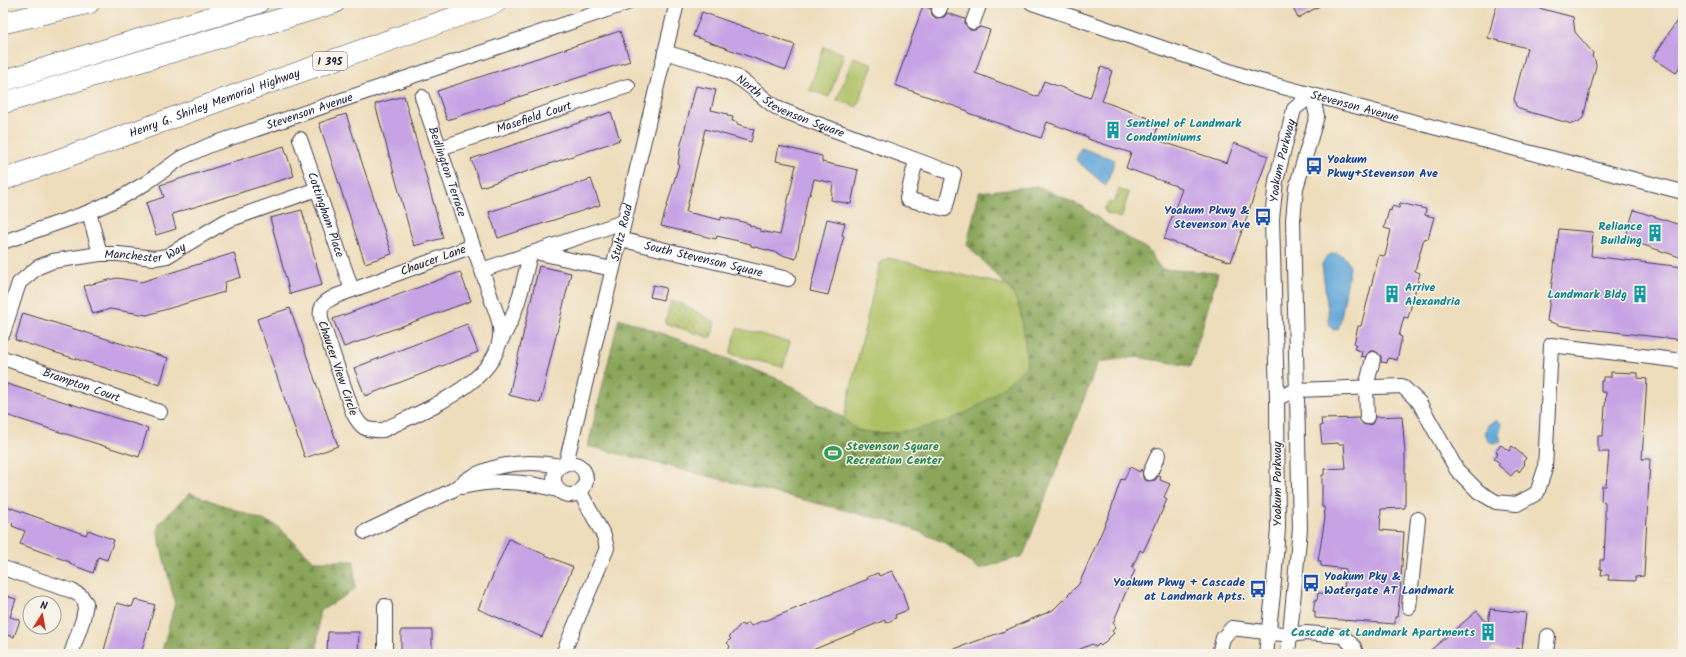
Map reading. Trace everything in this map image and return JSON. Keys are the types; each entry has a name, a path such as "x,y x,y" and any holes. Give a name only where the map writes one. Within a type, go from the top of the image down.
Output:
{"highway":[{"path":"3,23 89,3"},
{"path":"3,81 258,3"},
{"path":"3,103 334,3"},
{"name":"Henry G. Shirley Memorial Highway","path":"3,180 495,3"},
{"path":"3,190 166,121"}],"street":[{"name":"Stevenson Avenue","path":"3,242 89,212 122,197 146,183 181,158 210,145 627,3"},
{"name":"Stultz Road","path":"563,465 677,3"},
{"path":"973,22 980,3"},
{"name":"Stevenson Avenue","path":"1032,3 1242,76 1683,192"},
{"name":"North Stevenson Square","path":"665,52 732,74 779,109 916,160"},
{"name":"Masefield Court","path":"440,148 628,86"},
{"name":"Yoakum Parkway","path":"1266,654 1278,528 1277,398 1272,219 1276,181 1294,109 1312,95 1317,116 1296,188 1293,220 1300,529 1288,654"},
{"name":"Bedlington Terrace","path":"422,97 473,246"},
{"name":"Cottingham Place","path":"300,139 352,290"},
{"name":"Manchester Way","path":"3,333 19,283 26,275 38,267 53,261 100,254 118,254 155,258 167,256 226,221 317,189"},
{"path":"89,212 100,254"},
{"path":"482,270 624,222"},
{"name":"South Stevenson Square","path":"619,239 788,279"},
{"name":"Chaucer Lane","path":"322,306 329,299 473,246 482,270"},
{"path":"532,253 612,269"},
{"name":"Chaucer View Circle","path":"322,306 320,314 322,322 353,413 364,429 373,431 383,430 460,391 477,378 484,370 509,327 516,310 532,253"},
{"name":"Chaucer View Circle","path":"482,270 500,328 498,346"},
{"path":"1277,398 1297,390 1402,386 1419,402 1457,470 1479,492 1496,502 1518,504 1537,493 1545,469 1551,345 1683,361"},
{"name":"Brampton Court","path":"3,358 160,412"},
{"path":"1367,417 1366,387 1373,360"},
{"path":"1150,473 1158,454"},
{"path":"365,532 454,489 469,478 500,466 516,463 563,465 577,464 585,472 586,483 580,492 569,495 558,490 536,484 503,482 482,483 454,489"},
{"path":"558,490 554,480 557,469 563,465"},
{"path":"563,654 606,548 604,536 580,492"},
{"path":"1409,606 1418,519"},
{"path":"3,568 72,591 81,596 86,603 85,611 71,654"},
{"path":"385,606 385,654"},
{"path":"1220,654 1223,638 1232,628 1290,635 1306,632 1343,636 1354,647 1356,654"},
{"path":"1546,654 1548,636"}],"green space":[{"path":"824,47 844,54 829,97 809,90"},
{"path":"853,57 873,64 857,107 837,100"},
{"path":"1037,186 1083,207 1112,228 1148,250 1161,269 1218,273 1191,366 1137,357 1098,362 1023,556 979,569 945,543 904,525 588,446 619,318 678,339 783,381 844,418 856,430 880,434 903,431 937,424 966,413 1014,293 967,245 979,192"},
{"path":"1119,189 1129,193 1121,218 1106,213 1104,209 1109,202 1114,203"},
{"path":"888,258 1006,285 1017,302 1020,313 1024,334 1027,366 991,397 967,412 943,422 913,430 898,432 870,432 854,428 844,418 880,263"},
{"path":"671,301 680,303 715,322 711,338 665,323"},
{"path":"737,328 790,342 783,367 730,354"},
{"path":"190,493 276,525 314,561 354,561 355,589 319,612 317,654 161,654 175,603 158,536 159,523"}],"water":[{"path":"1081,148 1115,160 1106,186 1076,160"},
{"path":"1336,253 1345,258 1350,267 1340,323 1338,329 1333,330 1330,326 1322,265 1327,256"},
{"path":"1494,421 1498,421 1502,424 1499,433 1501,442 1492,443 1489,441 1485,433 1488,425"}],"building":[{"path":"1290,3 1325,3 1298,18"},
{"path":"1497,3 1520,3 1573,17 1575,32 1593,53 1592,57 1595,60 1596,66 1583,118 1578,122 1572,124 1522,110 1516,106 1514,99 1527,48 1488,38"},
{"path":"923,6 931,9 932,15 936,18 944,17 947,13 965,19 965,24 970,30 975,30 980,27 990,30 975,73 1038,97 1044,81 1090,98 1101,67 1112,71 1102,101 1159,122 1154,139 1227,163 1234,143 1268,156 1231,262 1164,239 1182,189 1126,168 1131,153 1088,139 1088,137 1047,122 1041,138 968,113 968,111 895,85"},
{"path":"1683,11 1683,61 1676,73 1653,58"},
{"path":"702,12 795,45 786,70 693,36"},
{"path":"620,31 630,61 447,120 437,91"},
{"path":"696,86 716,90 711,110 728,114 727,116 733,117 732,121 737,122 737,124 754,129 751,142 705,129 686,212 721,220 721,217 739,221 750,224 749,225 760,229 760,231 780,235 796,165 776,161 779,146 822,156 822,162 858,170 851,204 831,200 833,183 814,179 810,195 808,195 796,259 751,246 751,244 717,236 716,239 661,226 679,164 681,144"},
{"path":"404,96 443,238 414,246 375,104"},
{"path":"611,112 620,140 481,187 471,159"},
{"path":"346,114 392,254 365,263 319,123"},
{"path":"284,146 294,176 172,214 176,229 156,235 146,203 164,197 160,185"},
{"path":"591,179 600,205 498,238 489,212"},
{"name":"Arrive Alexandria","path":"1400,203 1426,209 1425,215 1434,217 1428,239 1424,238 1415,271 1420,273 1408,318 1404,317 1399,336 1402,337 1397,360 1388,358 1387,363 1381,362 1381,356 1375,351 1370,351 1365,357 1361,356 1362,351 1354,349 1356,345 1354,344 1358,326 1361,326 1379,255 1385,256 1391,230 1384,228 1389,210 1391,211 1392,206 1399,208"},
{"path":"302,210 322,285 290,294 270,218"},
{"name":"Reliance Building","path":"1634,210 1683,226 1683,258 1625,239"},
{"path":"827,219 845,223 842,235 844,236 828,295 810,291"},
{"path":"1559,229 1593,232 1591,256 1683,267 1683,340 1563,326 1547,321"},
{"path":"234,253 241,277 225,282 224,292 147,315 110,309 93,314 84,286 117,278 141,282"},
{"path":"539,266 571,273 540,403 509,395"},
{"path":"460,272 471,301 344,347 333,319"},
{"path":"653,285 666,288 663,300 650,297"},
{"path":"290,308 338,446 305,458 257,319"},
{"path":"23,313 168,358 160,385 15,340"},
{"path":"467,324 478,352 365,396 354,368"},
{"path":"1611,372 1638,373 1638,378 1647,379 1642,459 1650,459 1644,576 1635,577 1635,581 1608,580 1609,575 1601,575 1602,569 1600,569 1600,560 1604,560 1606,517 1605,502 1601,501 1602,486 1606,486 1609,452 1599,452 1598,446 1598,436 1603,436 1606,392 1601,392 1601,381 1603,381 1603,377 1611,377"},
{"path":"7,384 148,428 139,457 3,414 3,398"},
{"path":"1402,416 1405,453 1405,508 1381,509 1380,530 1404,532 1400,595 1395,624 1315,618 1315,611 1313,611 1318,593 1339,594 1340,587 1344,588 1346,569 1321,566 1321,561 1318,561 1325,518 1324,507 1322,507 1322,475 1324,475 1324,469 1346,468 1344,444 1322,444 1320,426 1322,426 1321,419 1359,418 1363,424 1367,425 1372,424 1375,417"},
{"path":"1501,445 1509,451 1512,446 1526,458 1523,462 1525,464 1519,472 1517,469 1511,476 1498,465 1500,463 1494,459 1498,454 1496,451"},
{"path":"1130,467 1140,472 1141,469 1143,478 1147,481 1155,480 1158,476 1161,477 1160,480 1170,484 1164,497 1167,499 1163,509 1143,552 1140,550 1132,568 1135,570 1113,623 1116,627 1112,631 1114,633 1101,646 1099,644 1096,647 1092,644 1069,654 943,654 1002,632 1053,610 1079,584 1109,515 1121,479 1124,480"},
{"path":"3,505 86,535 88,530 114,540 107,560 98,557 93,573 70,564 70,562 20,544 25,531 12,526 13,523 3,520"},
{"path":"509,539 573,567 542,637 478,609"},
{"path":"892,571 902,590 908,610 895,615 896,618 886,623 885,620 803,654 727,654 730,646 727,643 731,639 729,637 741,624 744,626 748,622 751,626 868,579 867,577 878,573 879,576"},
{"path":"3,595 16,599 10,617 20,620 14,637 3,634"},
{"path":"135,599 155,605 141,654 103,654 117,603 132,607"},
{"name":"Cascade at Landmark Apartments","path":"1490,609 1526,613 1522,649 1517,648 1516,651 1493,649 1487,654 1426,654 1477,611 1488,624"},
{"path":"401,630 432,630 432,654 401,654"},
{"path":"328,632 359,632 358,654 327,654"}],"place":[{"name":"Sentinel of Landmark Condominiums","path":"1113,130"},
{"name":"Yoakum Pkwy+Stevenson Ave","path":"1314,166"},
{"name":"Yoakum Pkwy & Stevenson Ave","path":"1263,217"},
{"name":"Reliance Building","path":"1655,233"},
{"name":"Arrive Alexandria","path":"1392,294"},
{"name":"Landmark Bldg","path":"1640,294"},
{"name":"Stevenson Square Recreation Center","path":"833,453"},
{"name":"Yoakum Pky & Watergate AT Landmark","path":"1311,583"},
{"name":"Yoakum Pkwy + Cascade at Landmark Apts.","path":"1258,589"},
{"name":"Cascade at Landmark Apartments","path":"1488,632"}]}
